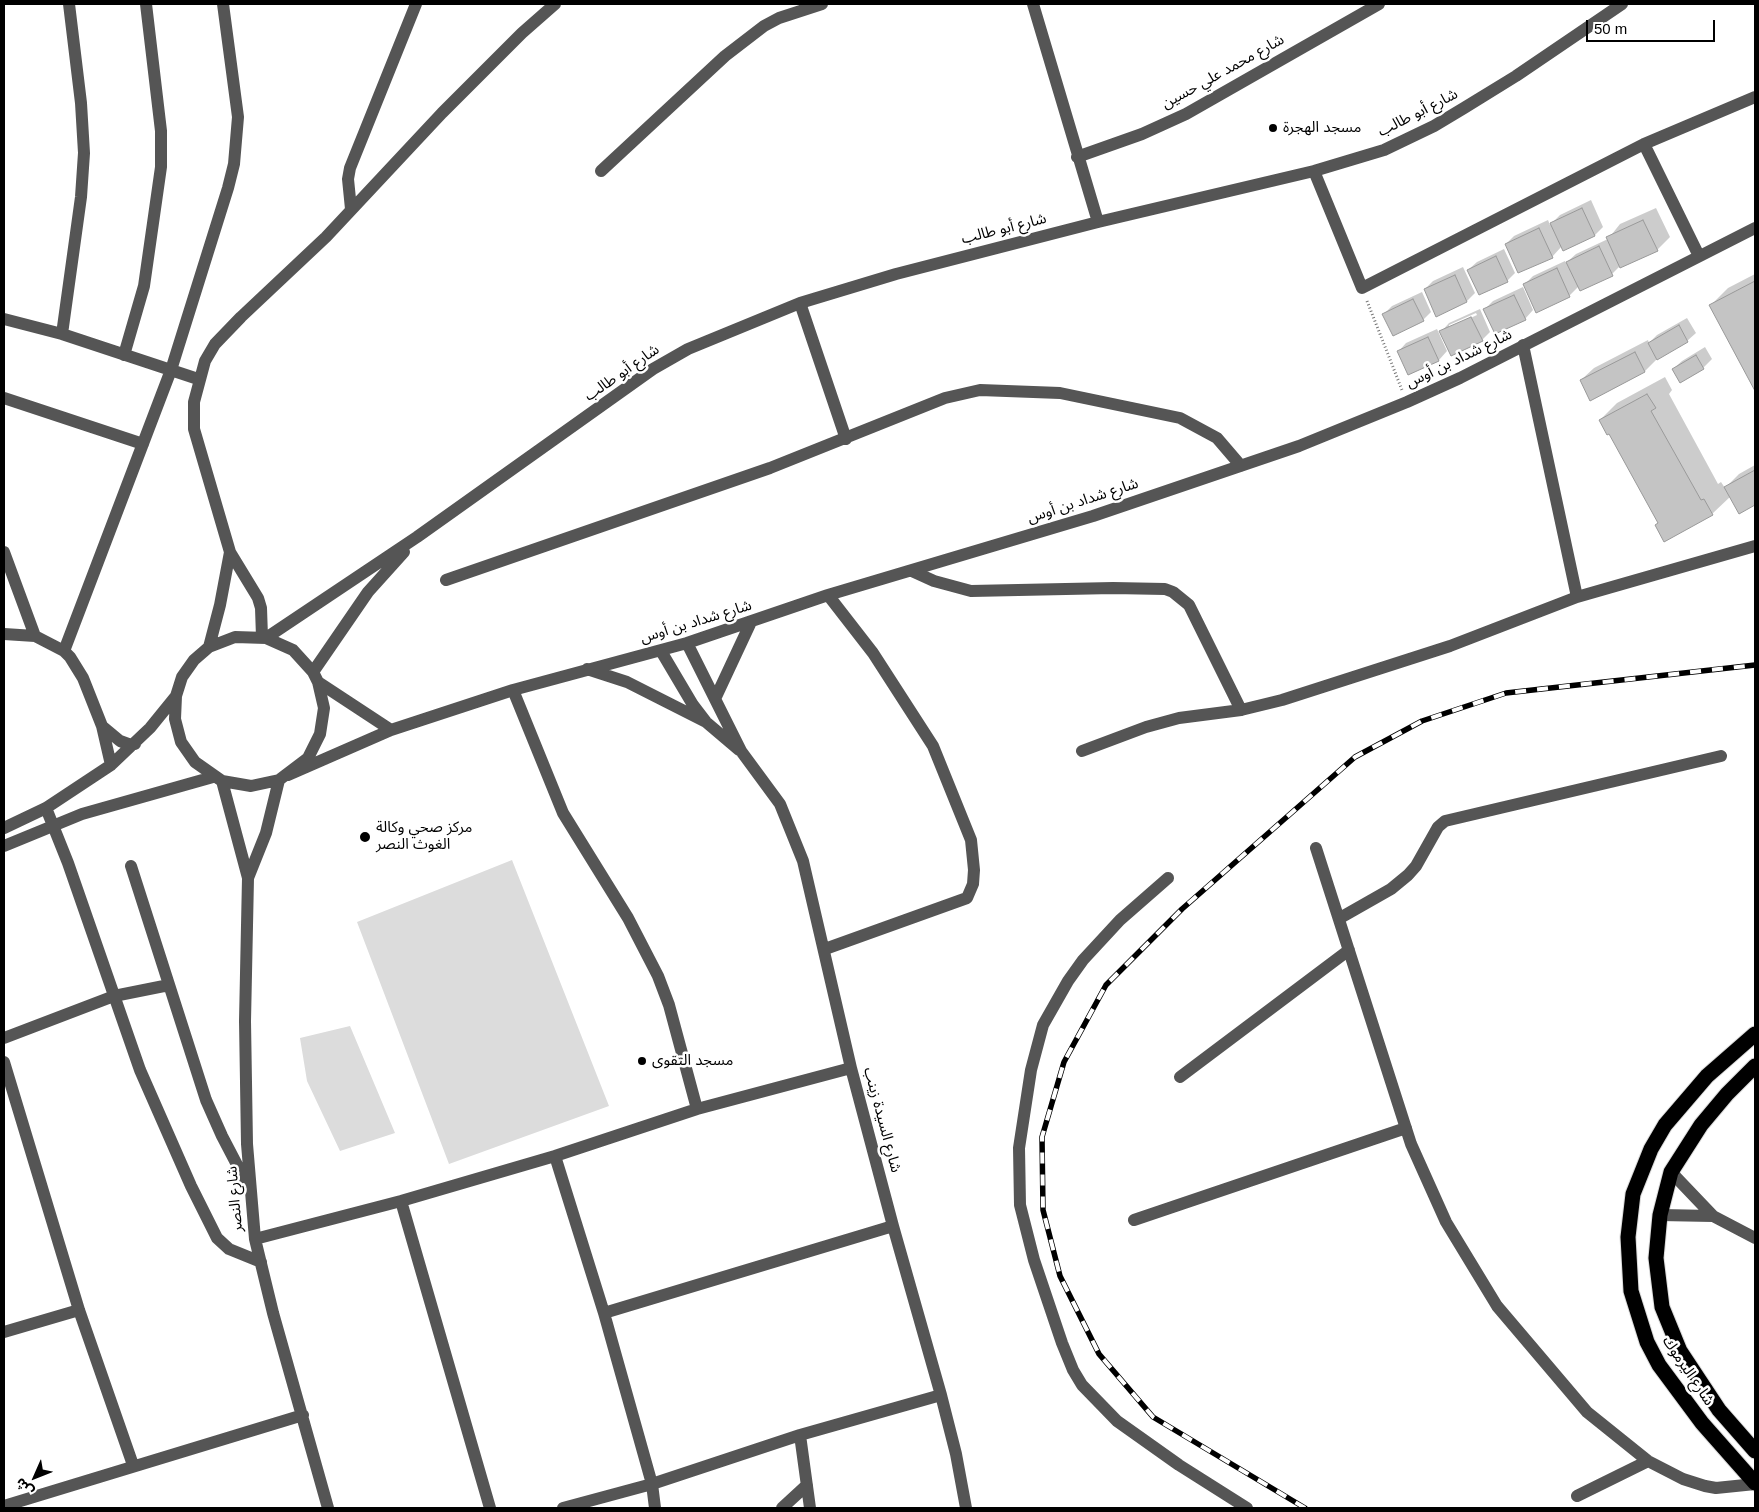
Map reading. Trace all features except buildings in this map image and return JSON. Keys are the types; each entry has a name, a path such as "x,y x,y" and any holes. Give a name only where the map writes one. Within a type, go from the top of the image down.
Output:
{"highway":[{"name":"شارع اليرموك","path":"1755,1034 1707,1076 1665,1125 1651,1149 1633,1194 1628,1237 1631,1291 1647,1342 1659,1365 1702,1423 1755,1484"},
{"name":"شارع اليرموك","path":"1755,1066 1727,1094 1701,1125 1671,1172 1660,1215 1656,1258 1658,1284 1669,1327 1680,1351 1719,1410 1755,1451"}],"street":[{"path":"62,334 81,197 84,154 82,111 69,4"},
{"path":"124,355 144,286 161,167 161,131 146,4"},
{"path":"64,651 171,370 234,164 238,117 223,4"},
{"path":"351,209 348,179 350,168 416,4"},
{"path":"264,637 258,598 230,552 194,429 194,402 198,378 205,361 215,344 326,238 442,113 522,33 555,4"},
{"path":"601,170 725,56 758,30 779,18 822,4"},
{"path":"1033,4 1077,157 1098,222"},
{"name":"شارع محمد علي حسين","path":"1077,157 1142,134 1186,114 1379,4"},
{"name":"شارع أبو طالب","path":"264,637 417,538 668,359 730,330 800,303 905,272 1098,222 1314,171 1384,150 1434,126 1516,76 1622,4"},
{"path":"1314,171 1362,288 1644,144 1755,96"},
{"path":"1644,144 1699,256"},
{"name":"شارع شداد بن أوس","path":"283,778 391,730 512,690 661,651 828,595 912,572 1093,516 1344,429 1407,402 1755,228"},
{"path":"800,303 846,439"},
{"path":"4,319 62,334 198,378"},
{"path":"1523,345 1577,597"},
{"path":"446,580 770,468 919,408 980,390 1060,393 1180,418 1217,438 1241,466"},
{"path":"4,398 142,444"},
{"name":"شارع أبو طالب","path":"316,677 368,592 417,538"},
{"path":"1082,751 1162,723 1206,713 1241,710 1282,700 1450,646 1577,597 1755,546"},
{"path":"4,552 35,636"},
{"path":"209,647 220,605 230,552"},
{"path":"912,572 934,581 971,591 1114,588 1164,589 1173,592 1189,604 1241,710"},
{"path":"825,948 967,898 973,884 974,870 971,840 933,746 873,653 828,595"},
{"path":"715,699 751,622"},
{"path":"4,634 35,636 64,651 83,678 102,726 111,764"},
{"path":"4,828 46,808 111,764 135,744 176,696 186,671 194,660 209,647 235,637 264,637 293,650 316,677 391,730"},
{"name":"شارع السيدة زينب","path":"687,643 741,751 772,793 787,819 803,861 825,948 851,1068 941,1395 956,1454 966,1508"},
{"name":"شارع السيدة زينب","path":"661,651 706,722 741,751"},
{"path":"587,669 627,682 706,722"},
{"path":"176,696 175,719 181,742 195,762 218,779 251,786 283,778 308,758 320,734 324,708 316,677"},
{"path":"512,690 563,812 628,918 658,976 669,1005 697,1108"},
{"path":"102,726 120,741 131,745 135,744"},
{"path":"1340,918 1391,889 1408,875 1416,866 1438,827 1445,821 1721,756"},
{"name":"شارع النصر","path":"248,878 266,833 283,778"},
{"path":"4,846 82,814 218,779"},
{"name":"شارع النصر","path":"218,779 248,878 244,1021 250,1189 255,1239 328,1508"},
{"path":"46,808 140,1070 212,1230 229,1249 260,1262"},
{"path":"1316,848 1418,1162 1446,1222 1498,1306 1587,1412 1648,1461 1683,1479 1705,1486 1716,1488 1755,1484"},
{"path":"131,866 206,1100 222,1136 232,1151 250,1189"},
{"path":"1168,878 1120,920 1083,960 1056,1000 1043,1025 1031,1070 1019,1148 1020,1205 1026,1234 1062,1343 1073,1370 1082,1385 1117,1421 1179,1465 1247,1508"},
{"path":"1180,1077 1348,950"},
{"path":"4,1038 114,996 169,985"},
{"path":"4,1062 79,1310 133,1465"},
{"path":"255,1239 401,1202 554,1156 697,1108 851,1068"},
{"path":"1134,1220 1406,1128"},
{"path":"554,1156 604,1313 652,1484 655,1508"},
{"path":"1671,1172 1713,1216 1755,1238"},
{"path":"401,1202 490,1508"},
{"path":"1660,1215 1713,1216"},
{"path":"604,1313 893,1226"},
{"path":"4,1332 79,1310"},
{"path":"563,1508 652,1484 800,1435 941,1395"},
{"path":"4,1506 133,1465 303,1415"},
{"path":"800,1435 810,1508"},
{"path":"1577,1496 1648,1461"},
{"path":"782,1508 807,1484"}],"path":[{"path":"1362,288 1407,402"}],"shaded area":[{"path":"512,860 609,1106 449,1164 357,922"},
{"path":"350,1026 395,1133 340,1151 307,1081 300,1038"}],"railway":[{"path":"1305,1508 1153,1417 1099,1354 1060,1276 1043,1210 1042,1137 1064,1062 1106,985 1182,909 1355,757 1422,721 1506,693 1755,665"}],"place":[{"name":"مسجد الهجرة","path":"1273,128"},
{"name":"مركز صحي وكالة الغوث النصر","path":"365,837"},
{"name":"مسجد التقوى","path":"642,1061"}]}
